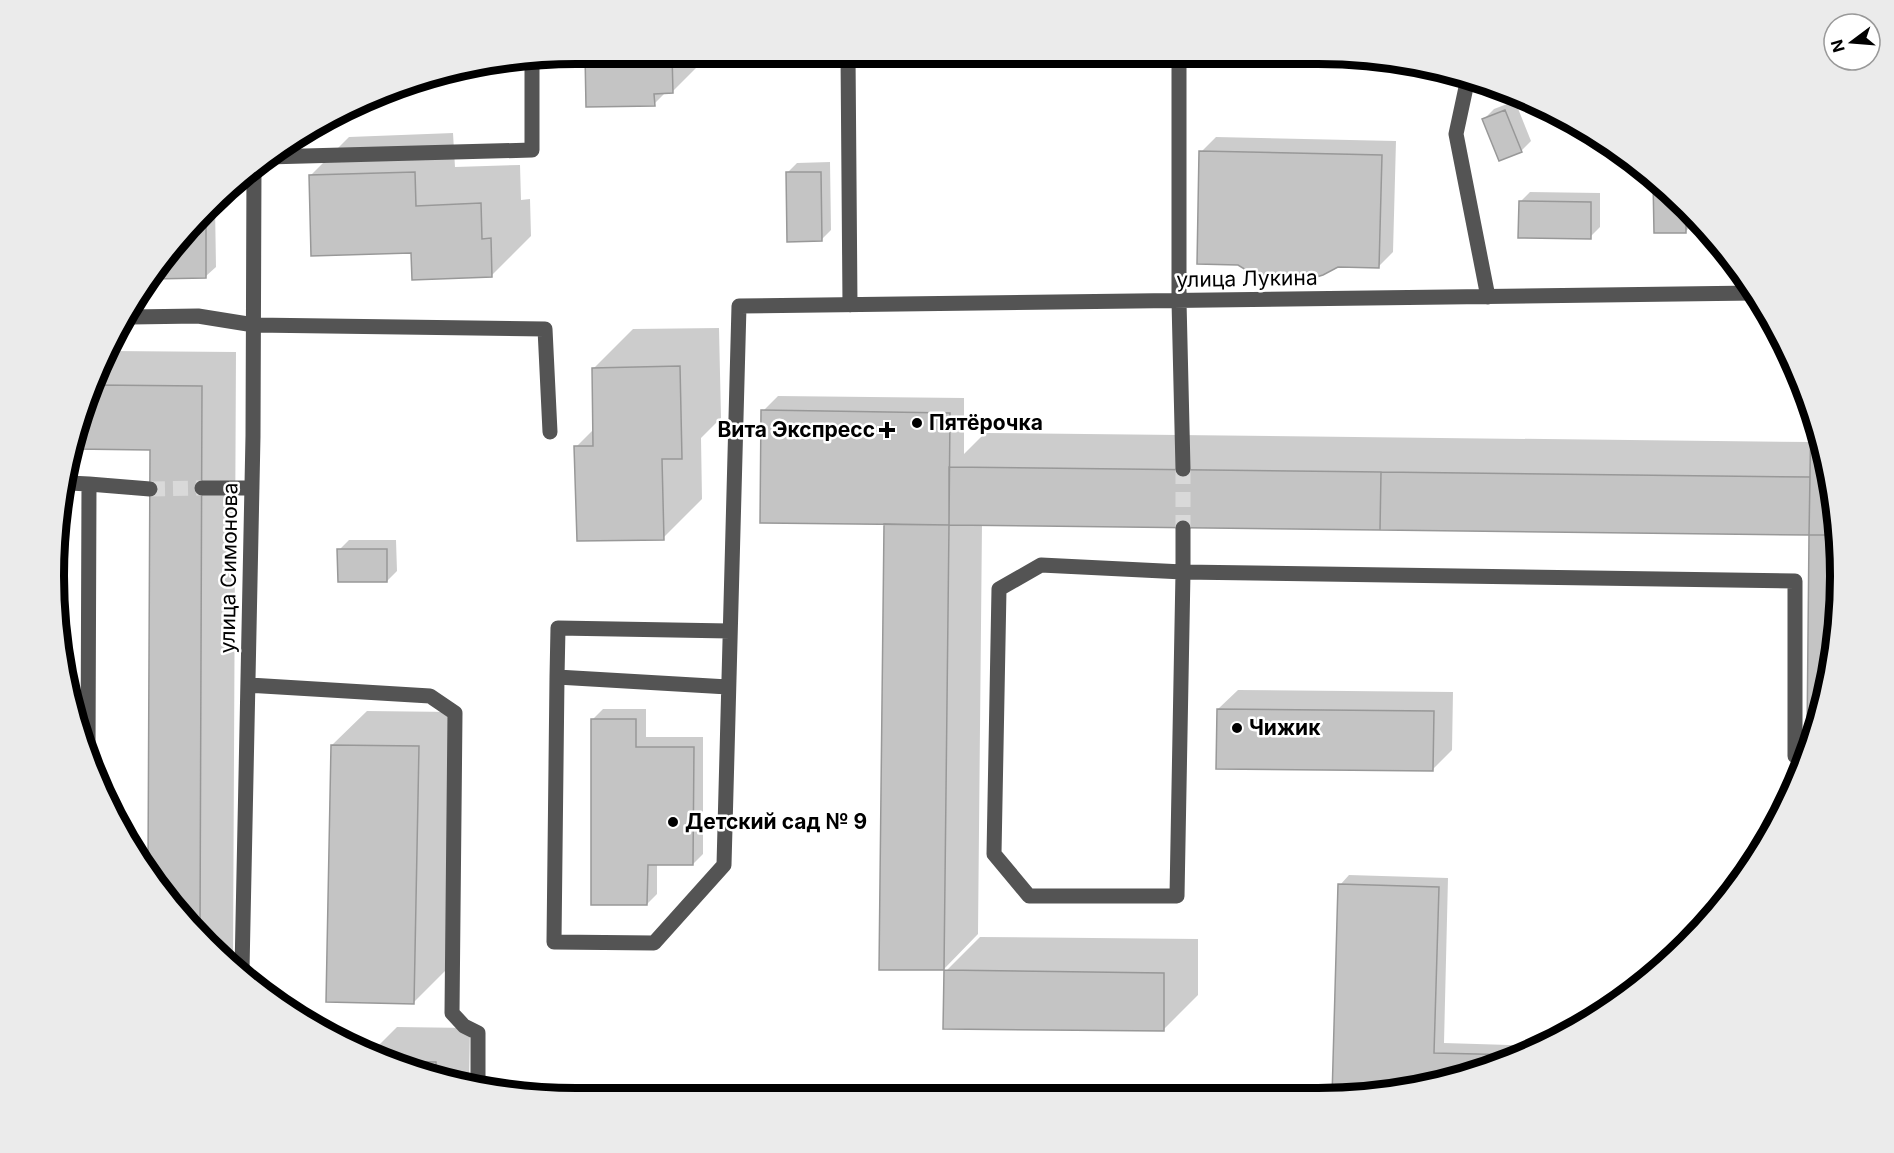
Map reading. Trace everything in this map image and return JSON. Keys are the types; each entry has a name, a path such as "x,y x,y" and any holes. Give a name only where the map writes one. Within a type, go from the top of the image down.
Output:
{"street":[{"path":"848,64 850,305"},
{"path":"1179,64 1179,301 1183,470"},
{"path":"283,158 532,150 532,67"},
{"path":"1466,87 1456,134 1488,297"},
{"name":"улица Симонова","path":"242,964 254,325 250,183"},
{"name":"улица Лукина","path":"730,631 739,306 1744,293"},
{"path":"135,317 198,316 254,325 545,329 550,432"},
{"path":"73,483 150,489"},
{"path":"88,729 89,484"},
{"path":"202,488 252,488"},
{"path":"1183,528 1182,572 1177,896 1029,896 994,854 999,589 1041,565 1182,572 1795,581 1797,756"},
{"path":"558,628 730,631 724,865 654,943 555,942 558,628"},
{"path":"557,677 728,687"},
{"path":"248,686 429,696 455,713 452,1013 464,1026 478,1033 478,1079"}],"building":[{"path":"585,64 672,64 673,93 654,94 655,106 586,107"},
{"path":"1505,110 1522,152 1499,161 1482,119"},
{"path":"1199,151 1382,155 1379,268 1338,267 1323,275 1303,281 1284,282 1267,279 1238,265 1197,264"},
{"path":"415,172 416,206 481,203 482,239 491,238 492,277 412,280 411,253 311,256 309,175"},
{"path":"786,172 821,172 822,241 787,242"},
{"path":"1653,190 1686,221 1686,233 1654,233"},
{"path":"1519,201 1591,202 1591,239 1518,238"},
{"path":"206,223 206,278 160,279"},
{"path":"680,366 682,459 662,459 664,540 577,541 574,446 593,446 592,368"},
{"path":"102,385 202,386 200,923 170,888 148,856 150,450 81,449"},
{"path":"761,410 950,413 949,525 760,523"},
{"path":"1811,439 1820,477 1827,535 1809,535"},
{"path":"949,467 1381,472 1380,530 949,525"},
{"path":"1381,472 1810,477 1809,535 1380,530"},
{"path":"884,524 949,525 944,970 879,970"},
{"path":"1809,535 1827,535 1830,576 1825,643 1820,676 1807,725"},
{"path":"337,549 387,549 387,582 338,582"},
{"path":"1217,709 1434,711 1433,771 1216,769"},
{"path":"591,719 636,719 636,747 694,747 693,865 648,865 647,905 591,905"},
{"path":"331,745 419,746 414,1004 326,1002"},
{"path":"1338,884 1439,887 1434,1053 1500,1055 1417,1079 1332,1088"},
{"path":"944,970 1164,973 1164,1031 943,1029"},
{"path":"414,1062 436,1062 436,1068"}],"tunnel":[{"path":"1183,469 1183,528"},
{"path":"150,489 202,488"}],"place":[{"name":"Пятёрочка","path":"917,423"},
{"name":"Вита Экспресс","path":"887,430"},
{"name":"Чижик","path":"1237,728"},
{"name":"Детский сад № 9","path":"673,822"}]}
